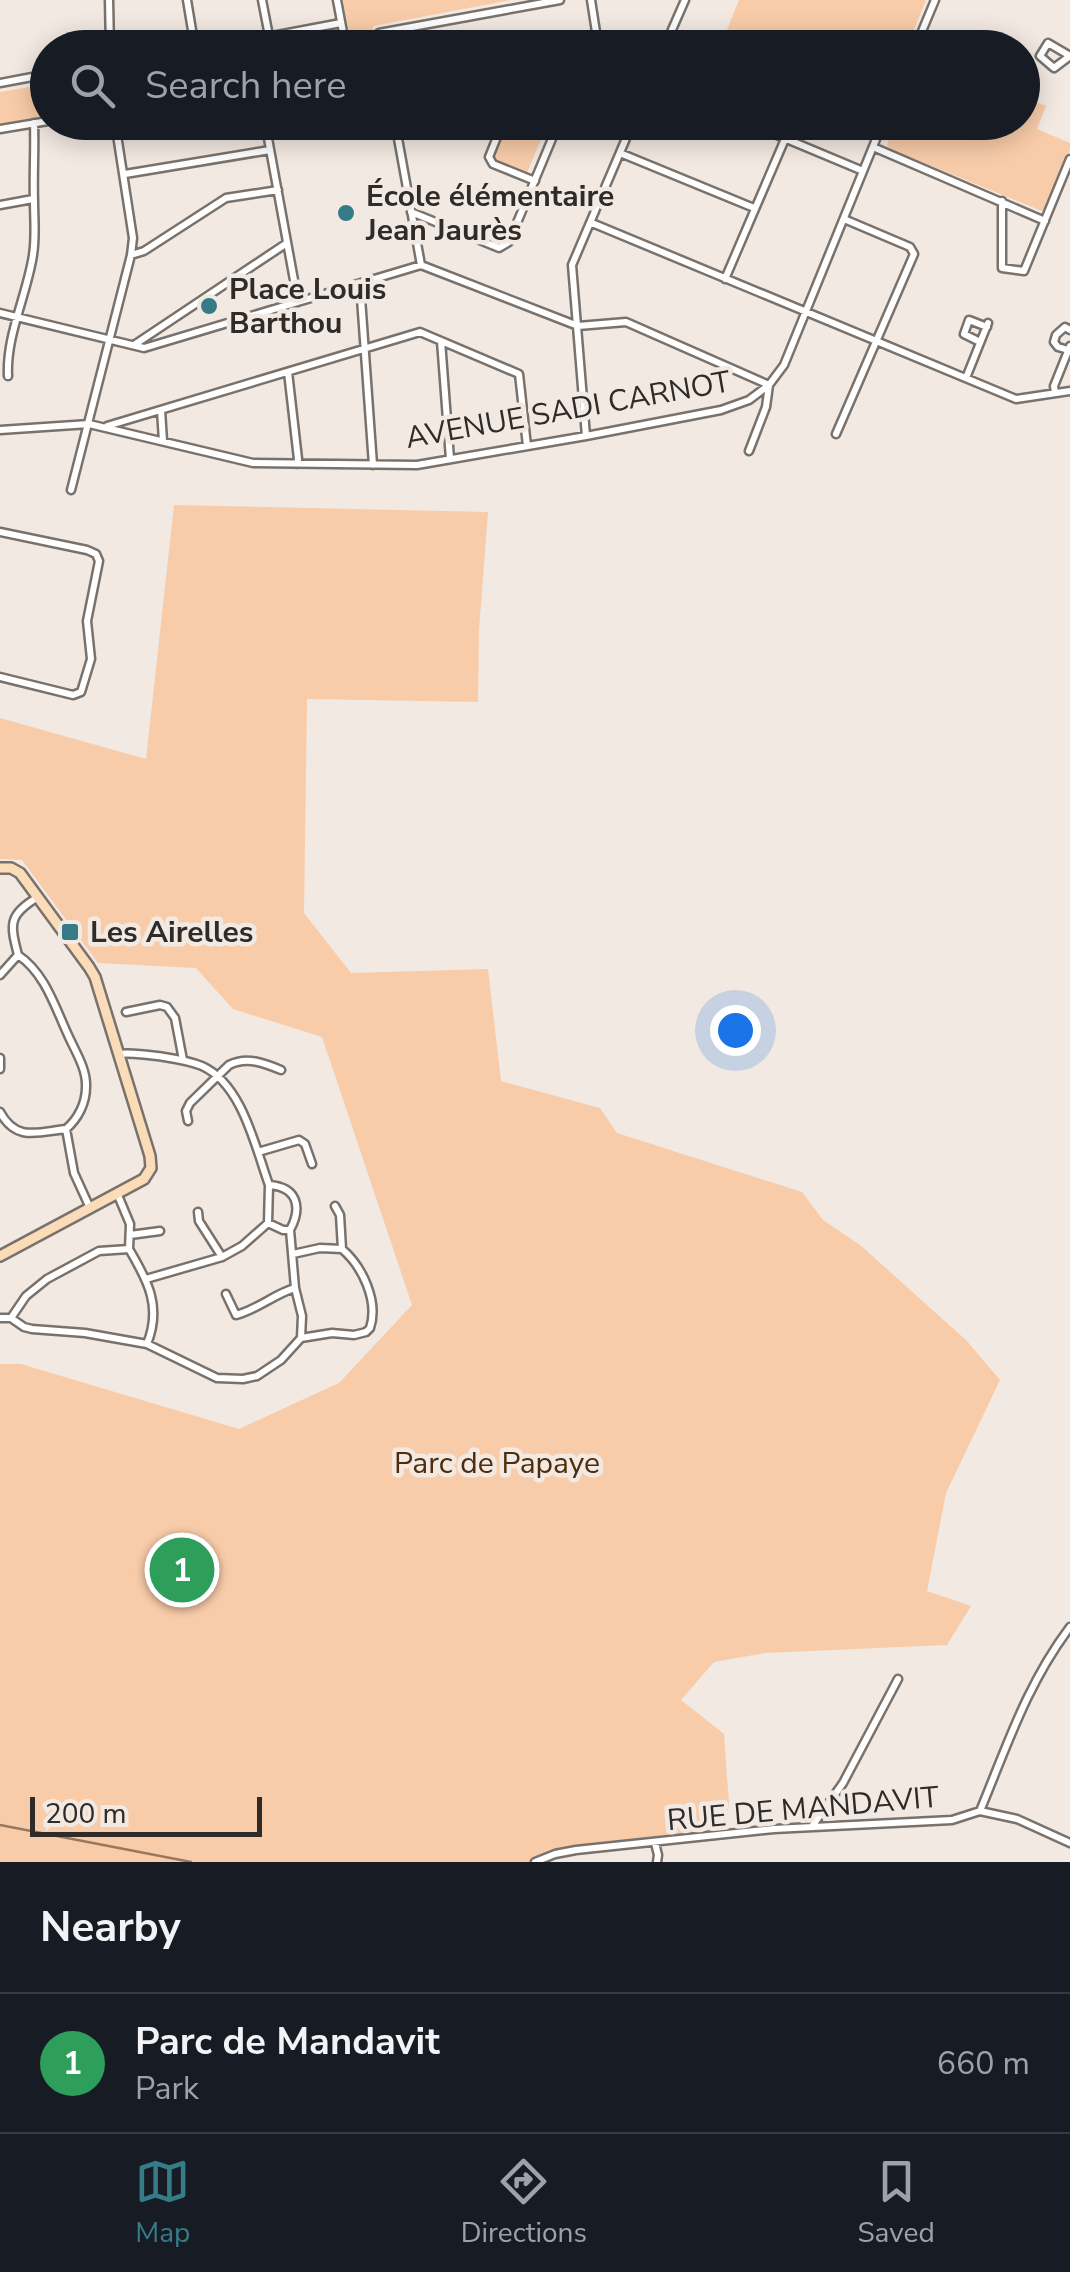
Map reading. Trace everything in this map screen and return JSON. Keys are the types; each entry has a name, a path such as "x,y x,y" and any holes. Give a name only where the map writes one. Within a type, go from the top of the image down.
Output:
{"street":[{"path":"109,0 110,30"},
{"path":"187,0 192,30"},
{"path":"262,0 267,30"},
{"path":"337,0 342,30"},
{"path":"395,30 560,0"},
{"path":"590,0 596,30"},
{"path":"672,30 685,0"},
{"path":"922,30 935,0"},
{"path":"304,30 341,24"},
{"path":"1048,43 1070,56 1054,68 1040,56 1048,43"},
{"path":"0,83 30,77"},
{"path":"0,129 30,124"},
{"path":"8,376 7,357 33,257 35,140"},
{"path":"71,490 131,255 133,238 118,140"},
{"path":"268,140 298,302"},
{"path":"398,140 421,265"},
{"path":"495,140 490,161 535,181"},
{"path":"411,212 499,248 509,242 552,140"},
{"path":"586,436 572,265 625,140"},
{"path":"726,279 785,140"},
{"path":"787,140 864,171"},
{"name":"AVENUE SADI CARNOT","path":"0,430 89,424 253,464 418,465 721,410 749,400 784,365 877,140"},
{"path":"874,147 1045,221"},
{"path":"125,174 270,150"},
{"path":"620,153 754,208"},
{"path":"1002,202 1002,268 1024,272 1070,159"},
{"path":"131,255 144,251 226,198 278,190"},
{"path":"0,205 34,199"},
{"path":"836,434 913,250 844,219"},
{"path":"592,223 1016,400 1070,390"},
{"path":"134,346 287,243"},
{"path":"0,313 144,348 421,265 578,326 626,322 769,384 766,407 749,451"},
{"path":"360,284 373,465"},
{"path":"966,378 987,325 969,320 964,334 980,342"},
{"path":"1055,393 1054,386 1069,348 1058,347 1054,342 1060,329 1070,330"},
{"path":"105,426 420,332 519,374 526,446"},
{"path":"440,340 450,459"},
{"path":"288,372 296,464"},
{"path":"161,410 163,441"},
{"path":"0,532 92,552 98,557 98,566 88,622 91,659 82,692 73,695 0,677"},
{"path":"0,868 16,870 89,967 151,1168 144,1178 117,1194 0,1256"},
{"path":"0,1112 18,1132 66,1129 73,1124 85,1099 85,1076 46,986 18,955 12,929 14,919 38,897"},
{"path":"0,975 18,955"},
{"path":"126,1012 168,1007 175,1018 182,1060"},
{"path":"118,1054 182,1060 218,1077 231,1089 270,1185 268,1223 242,1246 222,1257 146,1278"},
{"path":"0,1058 0,1069"},
{"path":"188,1120 186,1111 190,1104 236,1062 257,1060 282,1070"},
{"path":"66,1129 74,1173 90,1208"},
{"path":"258,1152 299,1140 305,1144 312,1164"},
{"path":"0,1318 11,1318 32,1329 147,1344 203,1374 230,1380 266,1371 301,1338 302,1316 295,1288 290,1230 294,1224 294,1195 270,1185"},
{"path":"117,1194 128,1216 129,1249 146,1278 154,1322 147,1344"},
{"path":"301,1338 332,1333 354,1335 370,1328 370,1296 357,1265 342,1249 339,1210 335,1206"},
{"path":"198,1212 202,1227 222,1257"},
{"path":"268,1223 290,1230"},
{"path":"130,1236 160,1231"},
{"path":"293,1254 320,1248 342,1249"},
{"path":"11,1318 26,1296 48,1279 98,1251 129,1249"},
{"path":"226,1294 236,1315 295,1288"},
{"path":"980,1811 1022,1706 1070,1627"},
{"path":"812,1826 843,1783 898,1679"},
{"name":"RUE DE MANDAVIT","path":"535,1862 565,1852 812,1826 952,1820 980,1811 1016,1819 1070,1842"},
{"path":"655,1843 658,1862"}],"green space":[{"path":"343,0 511,0 373,26 374,30 349,30"},
{"path":"739,0 926,0 914,30 727,30"},
{"path":"30,87 30,118 0,124 0,92"},
{"path":"1040,130 1070,143 1070,149 1042,211 887,145 889,140 1040,140"},
{"path":"499,140 541,140 526,175 491,158"},
{"name":"Parc de Papaye","path":"174,505 488,512 478,702 307,699 304,913 351,973 488,969 501,1081 600,1108 617,1133 802,1192 823,1220 860,1245 966,1340 1000,1380 946,1493 927,1591 971,1606 947,1645 765,1653 714,1662 681,1700 724,1734 729,1804 724,1834 576,1850 535,1862 0,1862 0,1364 21,1364 239,1429 339,1383 412,1305 322,1037 233,1009 196,968 98,963 22,860 0,859 0,718 146,759"}],"waterway":[{"path":"0,1825 191,1862"}],"place":[{"name":"École élémentaire Jean Jaurès","path":"346,213"},
{"name":"Place Louis Barthou","path":"209,306"},
{"name":"Les Airelles","path":"70,932"},
{"name":"Parc de Mandavit","path":"182,1570"}]}
